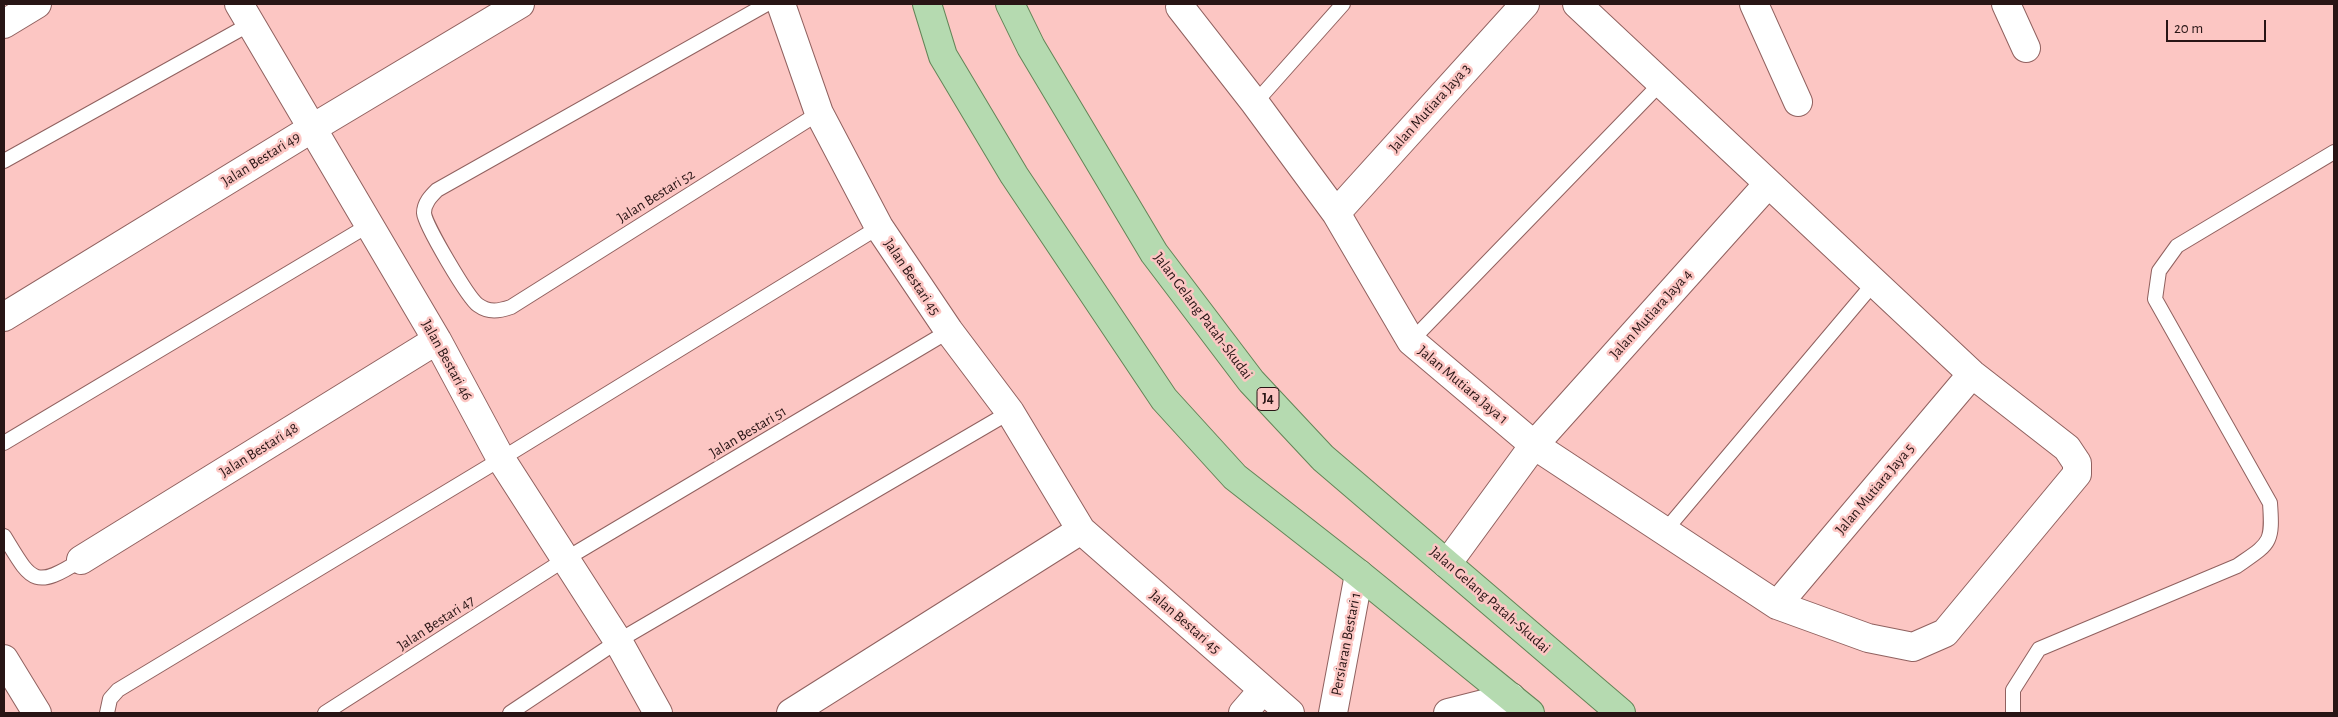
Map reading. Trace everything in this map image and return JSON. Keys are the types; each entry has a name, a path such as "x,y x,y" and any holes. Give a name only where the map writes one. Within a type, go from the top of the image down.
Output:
{"main road":[{"path":"927,4 943,56 1014,175 1164,399 1235,477 1521,705"},
{"name":"Jalan Gelang Patah-Skudai","path":"1010,4 1031,47 1154,253 1251,381 1323,458 1621,713"}],"street":[{"path":"4,24 38,4"},
{"name":"Jalan Bestari 49","path":"4,317 311,129 520,4"},
{"name":"Jalan Bestari 45","path":"781,4 819,113 879,227 949,331 1010,412 1081,530 1290,713"},
{"name":"Jalan Mutiara Jaya 3","path":"1336,213 1525,4"},
{"name":"Jalan Mutiara Jaya 1","path":"1181,5 1336,213 1411,341 1534,445 1777,605 1868,638 1913,647 1945,633 2077,474 2077,463 2067,448 1972,374 1577,4"},
{"path":"1754,4 1798,102"},
{"path":"2006,4 2026,48"},
{"name":"Jalan Bestari 46","path":"245,14 437,340 501,460 618,641 658,713"},
{"name":"Jalan Mutiara Jaya 4","path":"1447,564 1534,445 1768,184"},
{"name":"Jalan Bestari 48","path":"81,560 437,340"},
{"name":"Jalan Mutiara Jaya 5","path":"1777,605 1972,374"},
{"path":"791,713 1081,530"},
{"name":"Persiaran Bestari 1","path":"1333,713 1359,574"},
{"path":"6,670 38,713"},
{"path":"1243,713 1262,690"},
{"path":"1448,713 1521,705"}],"lane":[{"name":"Jalan Bestari 52","path":"767,4 437,190 428,200 424,212 428,226 468,296 483,308 496,312 511,307 819,113"},
{"path":"1255,103 1343,4"},
{"path":"4,161 245,14"},
{"path":"1411,341 1661,83"},
{"path":"2013,713 2013,690 2039,649 2237,566 2266,546 2272,527 2270,503 2155,299 2158,271 2177,246 2334,152"},
{"path":"4,443 369,225"},
{"path":"107,713 110,699 118,690 501,460 879,227"},
{"path":"1664,532 1874,283"},
{"name":"Jalan Bestari 51","path":"564,560 949,331"},
{"path":"510,713 618,641 1010,412"},
{"path":"4,536 24,568 33,576 45,578 58,574 81,560"},
{"name":"Jalan Bestari 47","path":"325,713 564,560"}]}
